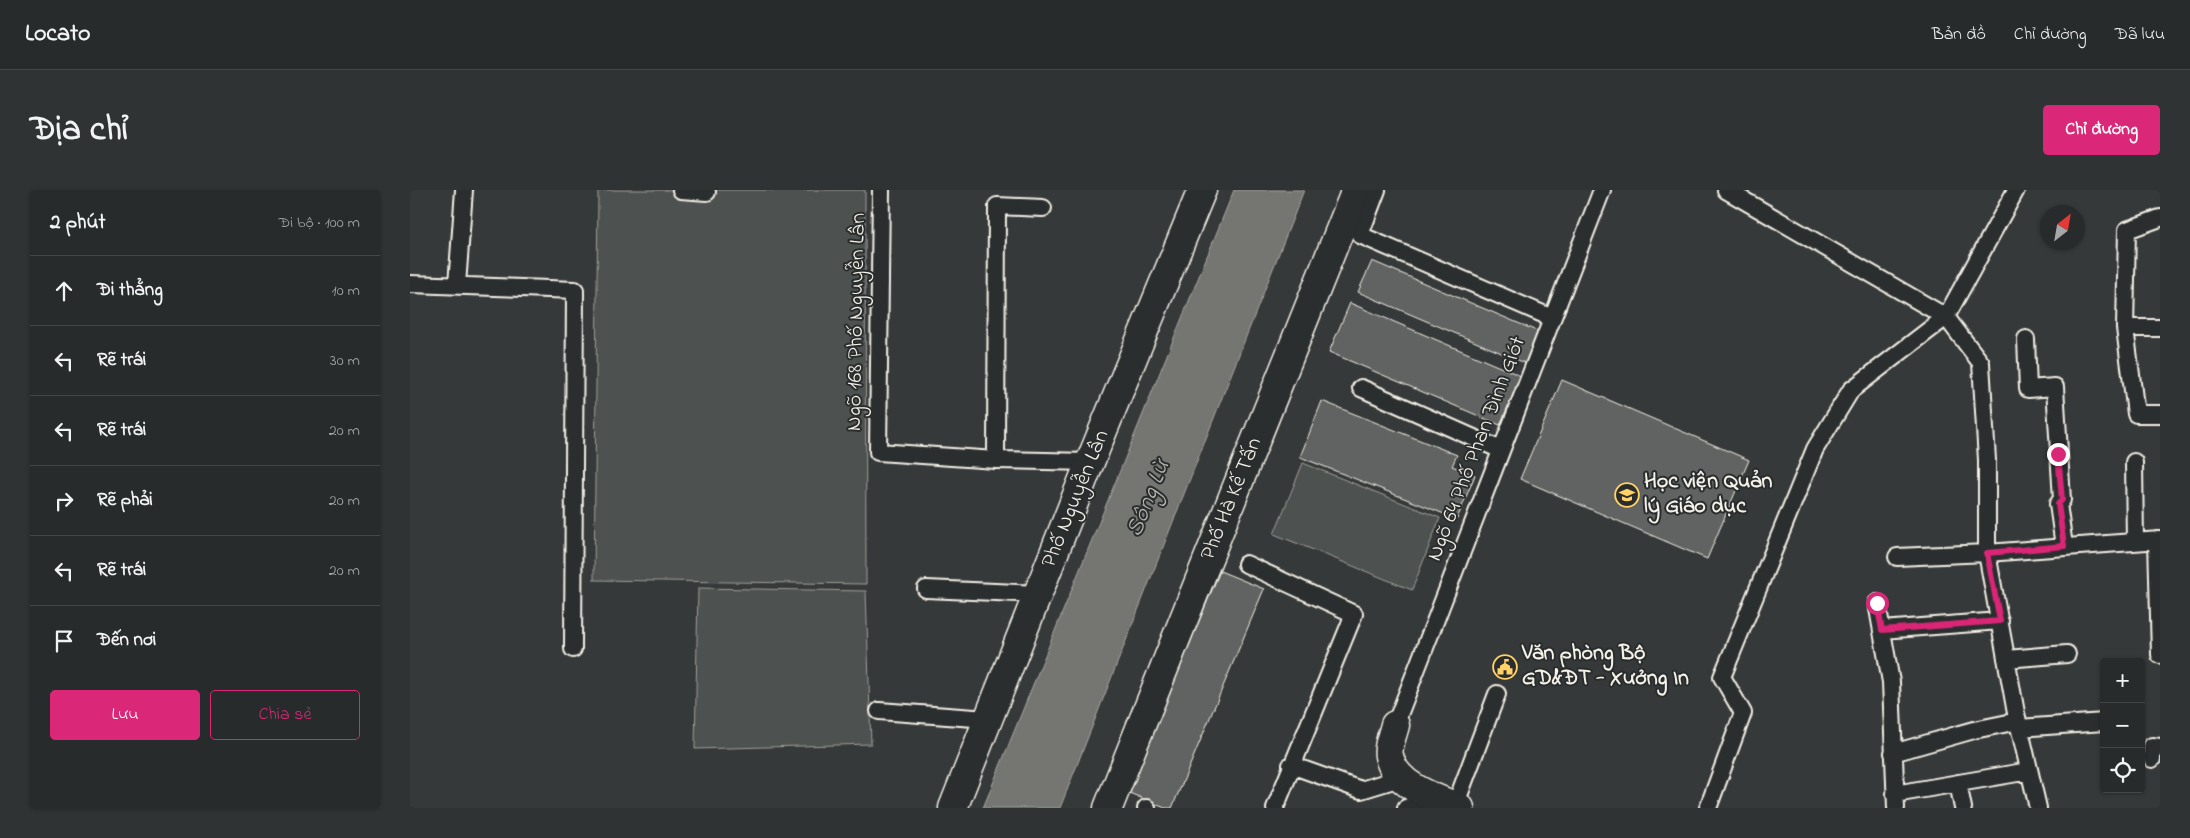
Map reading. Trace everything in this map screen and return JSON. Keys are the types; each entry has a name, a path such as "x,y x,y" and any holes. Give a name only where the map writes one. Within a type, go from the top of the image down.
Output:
{"street":[{"name":"Phố Nguyễn Lân","path":"954,808 1090,462 1202,190"},
{"name":"Phố Hà Kế Tấn","path":"1108,808 1356,190"},
{"path":"1395,725 1388,755 1400,778 1449,804"}],"lane":[{"path":"456,285 464,190"},
{"path":"681,190 707,192"},
{"name":"Ngõ 168 Phố Nguyễn Lân","path":"881,190 878,452 996,460 1090,462"},
{"path":"1377,190 1360,235 1552,318"},
{"name":"Ngõ 64 Phố Phan Đình Giót","path":"1395,725 1602,190"},
{"path":"1726,190 1946,317 1981,363 1987,460 1987,553 2019,725 2038,808"},
{"path":"1708,808 1743,713 1722,677 1815,449 1851,390 1946,317 2016,190"},
{"path":"996,460 997,206 1043,208"},
{"path":"2160,218 2127,230 2124,328 2136,414 2160,414"},
{"path":"410,284 575,290 573,649"},
{"path":"2124,328 2160,328"},
{"path":"2026,339 2028,389 2055,387 2062,500 2058,504 2064,546"},
{"path":"1361,388 1501,450"},
{"path":"2134,462 2135,542"},
{"path":"1897,557 1987,553 2158,540 2160,655"},
{"path":"1246,564 1354,614 1275,808"},
{"path":"926,589 1039,594"},
{"path":"1877,603 1891,682 1896,801 1958,783 2030,771"},
{"path":"1882,630 2000,621"},
{"path":"2006,659 2067,654"},
{"path":"1406,808 1449,804 1497,694"},
{"path":"879,711 988,719"},
{"path":"1893,753 1974,730 2019,725 2100,722"},
{"path":"1291,765 1361,790 1400,778"},
{"path":"1958,783 1963,808"}],"shaded area":[{"path":"598,190 865,190 866,584 594,580"},
{"path":"1303,463 1440,518 1412,590 1274,534"},
{"path":"698,588 866,591 871,744 695,749"}],"water":[{"name":"Sông Lừ","path":"1234,190 1304,190 1060,808 983,808"}],"building":[{"path":"1372,261 1539,332 1525,363 1358,292"},
{"path":"1350,303 1521,376 1500,425 1329,352"},
{"path":"1562,380 1749,460 1707,559 1520,479"},
{"path":"1322,401 1457,455 1452,466 1475,475 1457,519 1300,457"},
{"path":"1220,571 1264,589 1172,808 1165,808 1127,792"}],"place":[{"name":"Học viện Quản lý Giáo dục","path":"1627,495"},
{"name":"Văn phòng Bộ GD&ĐT - Xưởng In","path":"1505,667"}],"route":[{"path":"1877,603 1882,630 2000,621 1987,553 2064,546 2058,504 2062,500 2058,454"}]}
